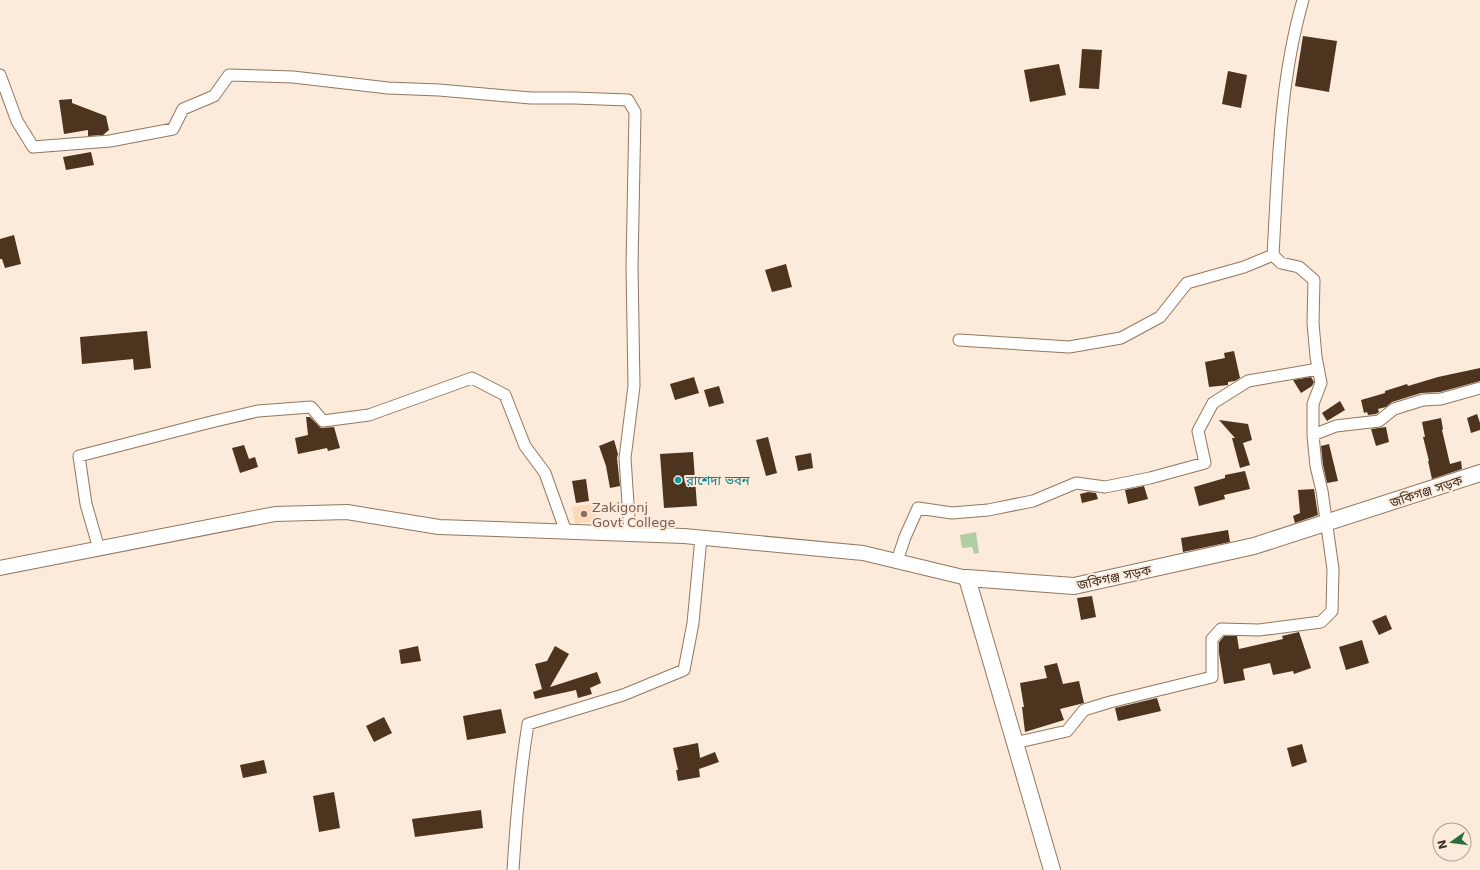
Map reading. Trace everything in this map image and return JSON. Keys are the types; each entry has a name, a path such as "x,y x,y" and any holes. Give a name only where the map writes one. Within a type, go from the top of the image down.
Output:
{"main road":[{"name":"জকিগঞ্জ সড়ক","path":"967,578 1074,586 1254,546 1480,473"},
{"path":"967,578 1052,870"}],"street":[{"path":"1273,255 1282,100 1294,31 1303,0"},
{"path":"0,75 18,121 33,147 110,140 174,129 183,109 214,96 229,75 293,77 388,88 439,90 531,98 628,100 635,112 632,266 634,386 625,458 630,534"},
{"path":"959,340 1069,347 1120,338 1160,317 1187,283 1244,267 1273,255"},
{"path":"1015,743 1067,731 1084,710 1117,700 1212,677 1212,639 1221,629 1259,630 1321,622 1332,611 1333,569 1322,491 1316,466 1313,435 1313,404 1321,383 1312,323 1314,280 1299,267 1281,262 1273,255"},
{"path":"897,561 904,537 918,508 952,513 988,510 1033,501 1076,483 1106,487 1150,478 1205,463 1198,431 1213,403 1248,381 1318,369"},
{"path":"99,549 86,504 79,456 258,411 311,407 322,421 369,415 472,378 505,395 526,446 545,473 566,532"},
{"path":"1313,435 1336,426 1379,421 1394,409 1423,400 1440,399 1480,388"},
{"path":"0,568 274,514 347,512 440,527 701,538 862,553 967,578"},
{"path":"513,870 516,814 528,724 623,695 684,670 693,623 701,538"}],"shaded area":[{"name":"Zakigonj Govt College","path":"594,504 596,521 575,524 572,507"}],"green space":[{"path":"976,532 979,553 974,554 972,547 962,548 960,535"}],"building":[{"path":"1303,36 1337,41 1329,92 1295,86"},
{"path":"1082,49 1102,50 1099,89 1079,88"},
{"path":"1059,64 1066,95 1030,102 1024,70"},
{"path":"1228,71 1247,75 1241,108 1222,104"},
{"path":"72,99 72,103 106,116 109,130 103,135 88,136 88,130 64,134 59,100"},
{"path":"91,152 94,165 66,170 63,157"},
{"path":"14,235 21,264 5,268 2,259 0,259 0,239"},
{"path":"786,264 792,287 772,292 765,270"},
{"path":"147,331 151,368 134,370 133,359 82,364 80,337"},
{"path":"1234,351 1240,378 1235,381 1228,382 1228,385 1209,387 1205,362 1225,358 1224,353"},
{"path":"1480,368 1480,381 1440,392 1421,393 1392,402 1386,407 1378,409 1379,412 1376,414 1368,415 1367,412 1364,413 1361,400 1385,393 1385,391 1407,384 1408,386 1438,377"},
{"path":"694,377 699,393 675,400 670,384"},
{"path":"1311,377 1314,382 1312,386 1301,393 1293,380"},
{"path":"719,386 724,403 709,407 704,390"},
{"path":"1340,401 1345,410 1327,421 1322,413"},
{"path":"1477,414 1480,423 1480,430 1471,433 1467,418"},
{"path":"306,417 310,417 321,428 334,427 340,448 328,451 327,448 298,454 295,438 308,435"},
{"path":"1441,418 1442,430 1450,464 1461,461 1462,469 1432,479 1423,437 1425,437 1422,422"},
{"path":"1219,420 1248,424 1252,440 1243,443 1250,465 1240,468 1232,438 1235,438"},
{"path":"1386,427 1389,442 1376,446 1371,429"},
{"path":"768,437 777,473 766,476 756,440"},
{"path":"614,440 618,454 617,458 620,486 610,488 606,466 599,446"},
{"path":"1329,444 1338,481 1327,483 1321,446"},
{"path":"244,445 249,459 255,457 258,467 240,473 232,448"},
{"name":"রাশেদা ভবন","path":"693,452 697,506 664,508 660,454"},
{"path":"811,453 813,468 798,471 795,456"},
{"path":"1245,471 1250,489 1224,495 1225,499 1199,506 1194,487 1225,478 1225,475"},
{"path":"586,479 589,501 576,503 572,481"},
{"path":"1144,486 1148,499 1128,504 1125,490"},
{"path":"1314,489 1318,515 1295,523 1293,516 1300,513 1298,490"},
{"path":"1088,492 1096,493 1098,499 1082,503 1080,494"},
{"path":"1228,530 1230,542 1183,552 1181,538"},
{"path":"1092,596 1096,617 1081,620 1077,598"},
{"path":"1386,615 1392,629 1379,635 1372,621"},
{"path":"1299,632 1311,668 1294,674 1293,671 1273,675 1270,663 1243,669 1245,680 1224,684 1219,653 1219,642 1224,636 1237,636 1239,649 1283,639 1282,636"},
{"path":"1362,640 1369,663 1346,670 1339,647"},
{"path":"418,646 421,661 401,664 399,650"},
{"path":"555,646 569,654 550,687 597,672 601,683 590,688 592,694 578,698 576,690 535,699 533,692 542,689 535,664 547,661"},
{"path":"1057,663 1063,684 1079,681 1084,703 1060,709 1064,720 1025,732 1022,707 1024,707 1020,683 1047,678 1044,666"},
{"path":"1157,698 1161,711 1118,721 1115,708"},
{"path":"501,709 506,733 467,740 463,716"},
{"path":"384,717 392,733 374,742 366,726"},
{"path":"698,743 700,758 715,752 719,762 699,769 700,777 678,781 676,770 678,770 673,748"},
{"path":"1302,744 1307,762 1292,767 1287,748"},
{"path":"264,760 267,773 243,778 240,765"},
{"path":"334,792 340,828 319,832 313,796"},
{"path":"481,810 483,828 415,837 412,819"}],"place":[{"name":"রাশেদা ভবন","path":"678,480"},
{"name":"Zakigonj Govt College","path":"584,514"}]}
